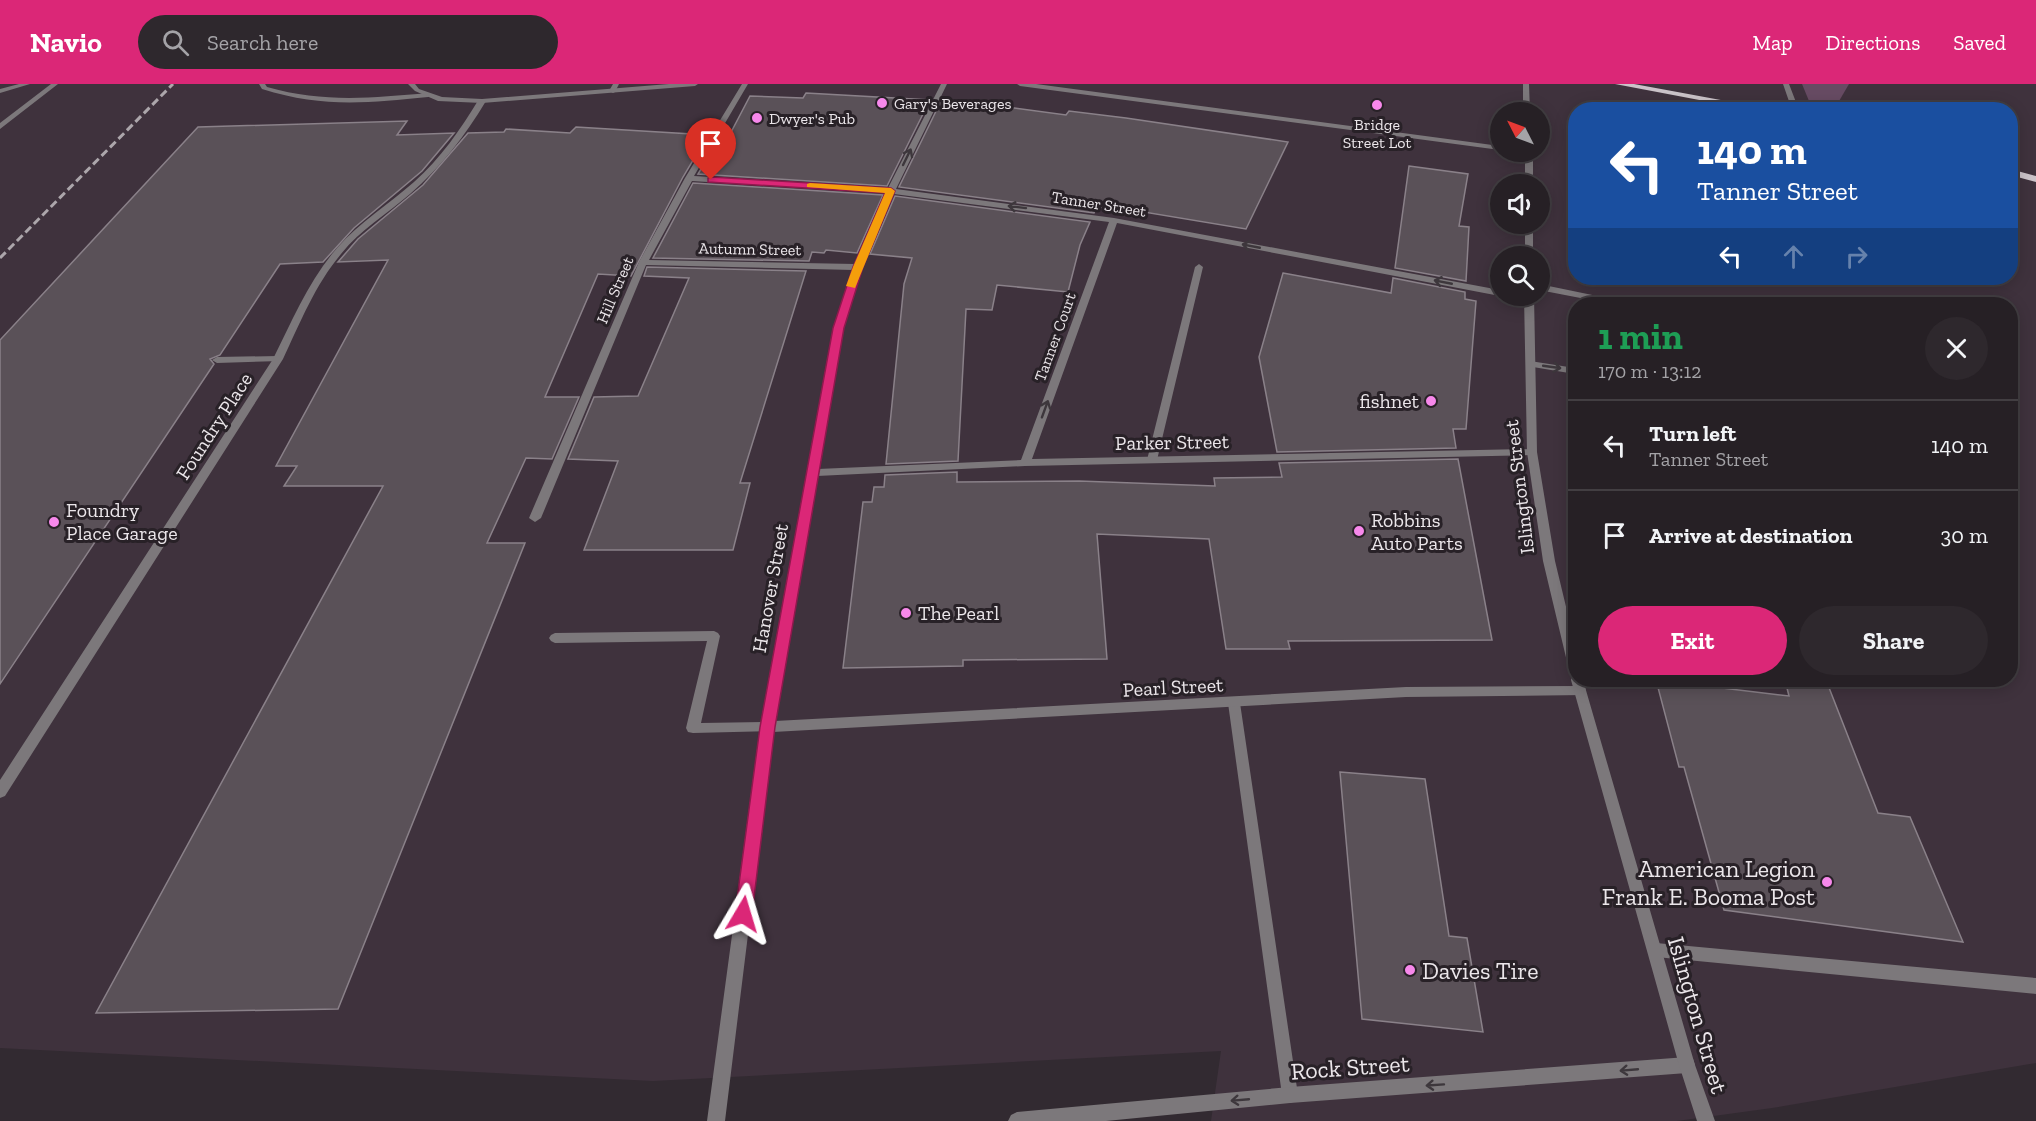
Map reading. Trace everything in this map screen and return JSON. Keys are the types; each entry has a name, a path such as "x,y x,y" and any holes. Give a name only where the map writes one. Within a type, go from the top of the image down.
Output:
{"main road":[{"path":"1619,84 1724,102"},
{"path":"2018,174 2036,179"}],"street":[{"path":"0,91 27,84"},
{"path":"0,127 55,84"},
{"path":"262,84 264,88 291,97 354,103 428,95 457,101 482,101 614,87 695,84"},
{"name":"Hill Street","path":"535,518 643,262 689,178 745,84"},
{"name":"Hanover Street","path":"716,1121 767,727 838,328 858,267 891,191 944,84"},
{"path":"1020,84 1490,147"},
{"path":"1526,84 1527,102"},
{"path":"1786,84 1793,102"},
{"path":"414,87 428,95"},
{"name":"Foundry Place","path":"0,792 278,359 314,287 338,252 433,169 458,139 482,101"},
{"name":"Tanner Street","path":"689,178 891,191 1114,220 1490,291"},
{"name":"Tanner Court","path":"1025,464 1114,220"},
{"name":"Autumn Street","path":"643,262 858,267"},
{"path":"1152,460 1199,267"},
{"path":"1550,289 1582,297"},
{"name":"Islington Street","path":"1529,306 1532,452 1549,561 1568,641"},
{"path":"217,360 278,359"},
{"path":"1530,364 1568,370"},
{"name":"Parker Street","path":"812,473 1152,460 1532,452"},
{"name":"Pearl Street","path":"555,638 714,636 693,728 767,727 1406,692 1568,685"},
{"name":"Islington Street","path":"1580,687 1687,1065 1706,1121"},
{"path":"1234,703 1290,1095"},
{"path":"1656,950 2036,986"},
{"name":"Rock Street","path":"1017,1121 1290,1095 1687,1065"}],"shaded area":[{"path":"0,84 2036,84 2036,1063 1772,1108 1677,1121 1211,1121 1221,1051 653,1081 0,1048"},
{"path":"1802,84 1849,84 1838,102 1809,101"}],"building":[{"path":"806,93 930,100 887,186 698,174 720,136 729,136 750,96 803,98"},
{"path":"941,101 977,103 1066,115 1069,111 1288,142 1246,229 1114,207 1113,209 1096,206 1094,213 899,187"},
{"path":"407,121 397,135 454,133 422,171 354,228 323,262 280,264 220,355 210,359 214,364 0,684 0,340 198,127"},
{"path":"576,127 708,135 683,177 631,276 598,274 545,397 579,397 552,459 526,458 487,543 525,543 338,1009 96,1013 383,486 284,486 297,466 276,466 388,260 338,262 358,239 423,185 468,133 504,132 506,129 570,133"},
{"path":"1409,166 1468,174 1459,226 1469,227 1466,281 1395,268"},
{"path":"693,183 883,195 857,253 826,250 824,253 812,252 809,261 653,258"},
{"path":"895,196 1090,222 1080,245 1068,292 997,285 992,310 966,309 958,461 886,464 904,284 912,258 870,254"},
{"path":"647,267 806,271 740,483 750,483 733,550 584,550 618,461 568,459 594,397 638,396 689,278 644,276"},
{"path":"1283,273 1391,293 1393,278 1465,292 1465,299 1476,301 1466,429 1453,429 1456,448 1277,452 1259,357"},
{"path":"1458,459 1492,640 1288,641 1290,649 1226,649 1209,539 1097,534 1107,659 963,660 963,666 843,668 863,502 872,502 874,487 884,487 885,475 957,472 957,482 1079,481 1215,486 1214,478 1282,477 1279,463"},
{"path":"1658,687 1714,687 1789,696 1787,687 1829,687 1878,813 1910,817 1963,942 1724,910 1684,767 1679,767"},
{"path":"1340,772 1425,779 1449,936 1467,938 1483,1032 1362,1019"}],"railway":[{"path":"0,258 173,84"}],"slow traffic":[{"path":"810,185 891,191 851,286"}],"place":[{"name":"Gary's Beverages","path":"882,103"},
{"name":"Bridge Street Lot","path":"1377,105"},
{"name":"Dwyer's Pub","path":"757,118"},
{"name":"fishnet","path":"1431,401"},
{"name":"Foundry Place Garage","path":"54,522"},
{"name":"Robbins Auto Parts","path":"1359,531"},
{"name":"The Pearl","path":"906,613"},
{"name":"American Legion Frank E. Booma Post","path":"1827,882"},
{"name":"Davies Tire","path":"1410,970"}],"route":[{"path":"711,180 891,191 858,267 838,328 767,727 743,914"}]}
